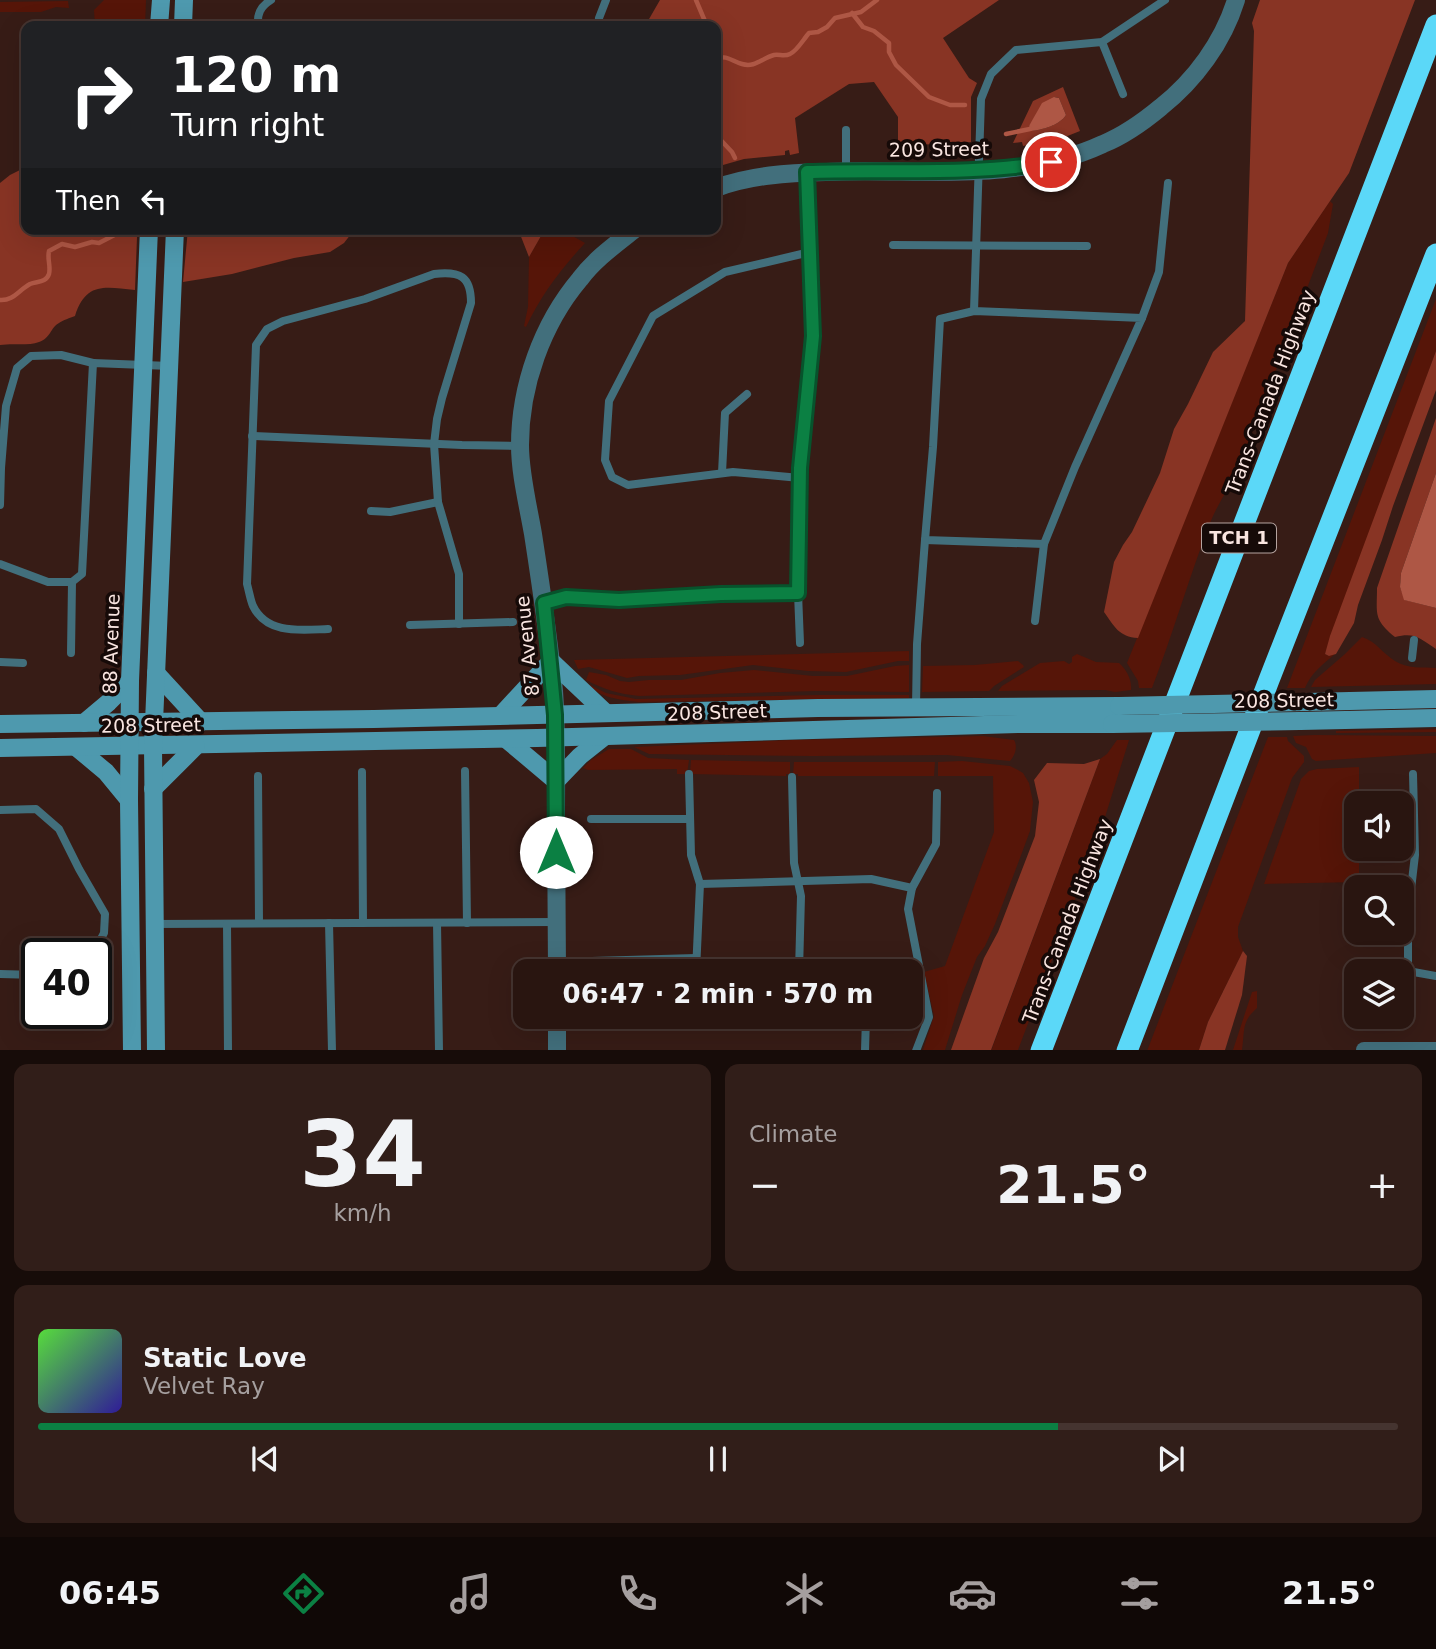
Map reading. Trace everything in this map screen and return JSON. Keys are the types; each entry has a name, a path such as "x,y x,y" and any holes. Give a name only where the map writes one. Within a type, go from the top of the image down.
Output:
{"highway":[{"name":"Trans-Canada Highway","path":"1041,1050 1436,25"},
{"path":"1127,1050 1436,254"}],"main road":[{"path":"159,21 161,0"},
{"path":"183,21 184,0"},
{"name":"88 Avenue","path":"132,1050 129,722 149,235"},
{"path":"156,1050 153,722 175,235"},
{"path":"501,715 551,661 606,713"},
{"path":"156,673 201,722"},
{"path":"84,723 130,681"},
{"name":"208 Street","path":"0,724 1436,699"},
{"name":"208 Street","path":"0,748 604,737 1019,724 1436,718"},
{"path":"506,739 556,781 580,756 604,737"},
{"path":"153,789 196,746"},
{"path":"76,747 106,772 129,800"}],"street":[{"name":"209 Street","path":"721,187 775,174 978,171 1026,166 1073,156 1125,133 1181,90 1210,53 1234,8"},
{"name":"87 Avenue","path":"557,959 555,715 544,603 523,477 520,446 523,409 531,372 557,311 581,277 628,235"},
{"path":"557,1029 557,1050"}],"lane":[{"path":"258,21 263,5 271,0"},
{"path":"599,18 606,0"},
{"path":"974,311 981,99 990,74 1016,50 1102,42 1165,0"},
{"path":"1102,42 1123,93"},
{"path":"846,130 846,171"},
{"path":"800,643 800,478 813,336 807,172"},
{"path":"1035,621 1044,544 1074,467 1142,318 1159,272 1168,183"},
{"path":"893,245 1087,246"},
{"path":"800,478 733,472 628,485 612,477 605,460 610,401 653,316 726,272 810,252"},
{"path":"328,629 286,630 266,622 253,607 247,584 256,345 267,329 283,321 365,299 434,274 445,273 462,276 468,281 471,291 471,303 442,398 434,444 439,502 458,574 458,624"},
{"path":"916,707 917,644 940,319 974,311 1142,318"},
{"path":"0,505 0,468 6,406 17,368 31,356 61,355 93,363 170,366"},
{"path":"0,564 48,582 72,582 82,574 93,363"},
{"path":"722,473 725,413 747,394"},
{"path":"252,436 520,446"},
{"path":"371,511 390,512 439,502"},
{"path":"925,540 1044,544"},
{"path":"71,653 72,582"},
{"path":"544,603 566,597 619,600 798,593"},
{"path":"410,625 513,622"},
{"path":"1412,657 1413,640"},
{"path":"0,662 23,663"},
{"path":"466,771 467,923"},
{"path":"362,772 363,923"},
{"path":"681,959 696,958 700,884 691,855 689,774"},
{"path":"1406,959 1415,855 1413,774"},
{"path":"258,776 259,923"},
{"path":"792,777 794,863 801,896 799,959"},
{"path":"916,1050 929,1017 908,909 912,888 936,844 937,793"},
{"path":"0,810 36,809 59,829 105,914 101,938"},
{"path":"591,819 689,819"},
{"path":"700,884 871,879 912,888"},
{"path":"154,924 556,922"},
{"path":"329,923 332,1050"},
{"path":"436,923 439,1050"},
{"path":"227,924 228,1050"},
{"path":"0,974 21,975"},
{"path":"1414,974 1436,976"},
{"path":"865,1050 866,1029"}],"shaded area":[{"path":"104,0 146,0 145,21 95,21 94,10"},
{"path":"660,0 999,0 943,38 969,78 977,83 971,97 971,142 898,146 898,117 874,82 849,84 795,118 799,153 790,155 789,150 785,151 785,155 744,159 721,166 721,21 648,21"},
{"path":"1260,0 1415,0 1349,173 1288,263 1138,638 1131,637 1118,630 1104,612 1114,562 1132,532 1160,473 1174,429 1213,352 1245,321 1254,31 1252,23"},
{"path":"68,1 69,8 56,7 41,12 0,12 0,2"},
{"path":"1063,87 1080,131 1060,139 1023,146 1022,142 1013,143 1033,101","holes":["1055,97 1059,98 1066,115 1063,119 1031,131 1029,126"]},
{"path":"1054,97 1059,98 1066,115 1055,124 1031,131 1029,126 1042,103"},
{"path":"21,170 21,235 137,237 135,290 98,289 85,297 75,316 56,325 43,340 30,344 0,345 0,183"},
{"path":"1330,201 1333,204 1328,233 1238,470 1210,523 1152,688 1139,688 1138,681 1127,663 1288,263"},
{"path":"187,235 350,235 344,243 330,252 183,282"},
{"path":"520,235 542,235 541,236 529,257"},
{"path":"571,235 585,243 552,283 526,327 529,257 541,236"},
{"path":"1436,299 1436,351 1325,654 1335,654 1314,673 1305,688 1287,688"},
{"path":"1436,351 1436,390 1358,605 1354,623 1336,654 1329,656 1325,654 1330,636"},
{"path":"1436,418 1436,473 1401,573 1400,587 1405,600 1436,608 1436,649 1413,636 1395,637 1383,625 1378,615 1377,588"},
{"path":"1436,473 1436,608 1404,600 1400,587 1401,573"},
{"path":"1362,637 1400,664 1436,668 1436,684 1311,687 1315,680"},
{"path":"909,651 909,661 846,672 753,665 680,675 627,678 589,667 578,669 574,660"},
{"path":"1077,654 1096,662 1119,663 1128,675 1131,690 998,691 1040,663 1064,661 1069,664"},
{"path":"1018,661 1024,667 989,691 922,692 923,666"},
{"path":"909,665 909,692 816,691 639,696 611,691 586,680 589,672 629,682 681,680 754,670 813,676 847,676"},
{"path":"588,684 606,693 636,699 819,695 909,695 909,698 638,702 604,695"},
{"path":"1436,729 1436,732 1336,733 1336,731"},
{"path":"983,736 1014,740 1015,751 1010,761 947,755 649,754 634,747 792,740"},
{"path":"1293,736 1436,736 1436,753 1316,761 1306,747 1296,743"},
{"path":"1268,737 1287,737 1304,756 1304,762 1292,778 1238,927 1243,951 1208,1022 1199,1050 1147,1050"},
{"path":"1117,740 1129,740 1101,830 1018,1050 991,1050 1100,759"},
{"path":"609,749 631,749 648,758 689,760 687,774 677,774 677,769 583,768"},
{"path":"1100,759 991,1050 951,1050 984,958 998,932 1035,836 1039,802 1034,780 1047,763 1084,764"},
{"path":"691,760 790,762 790,774 690,774"},
{"path":"962,761 1010,766 1023,773 1029,783 1033,802 1030,831 995,924 977,957 962,995 945,1050 923,1050 934,1016 924,972 945,966 994,832 993,776 938,776 938,762"},
{"path":"794,762 935,762 934,776 798,776 793,774"},
{"path":"1359,767 1359,791 1344,791 1344,861 1359,861 1359,875 1344,875 1344,882 1264,884 1301,779 1309,771"},
{"path":"1243,951 1247,956 1242,995 1225,1050 1199,1050 1208,1022"},
{"path":"1257,991 1257,1008 1246,1022 1242,1050 1233,1050 1252,992"}],"waterway":[{"path":"696,0 705,21"},
{"path":"721,57 751,65 774,55 788,55 809,33 827,27 835,18 861,12 877,0"},
{"path":"852,13 863,27 874,31 889,43 889,52 896,65 929,97 950,105 965,105"},
{"path":"1006,134 1030,129"},
{"path":"721,140 735,158"},
{"path":"0,300 9,299 30,284 46,279 49,274 49,251 62,244 75,247 92,242 99,243 114,235"}],"route":[{"path":"556,852 555,715 544,603 566,597 619,600 798,593 800,468 813,336 807,172 978,171 1051,162"}]}
